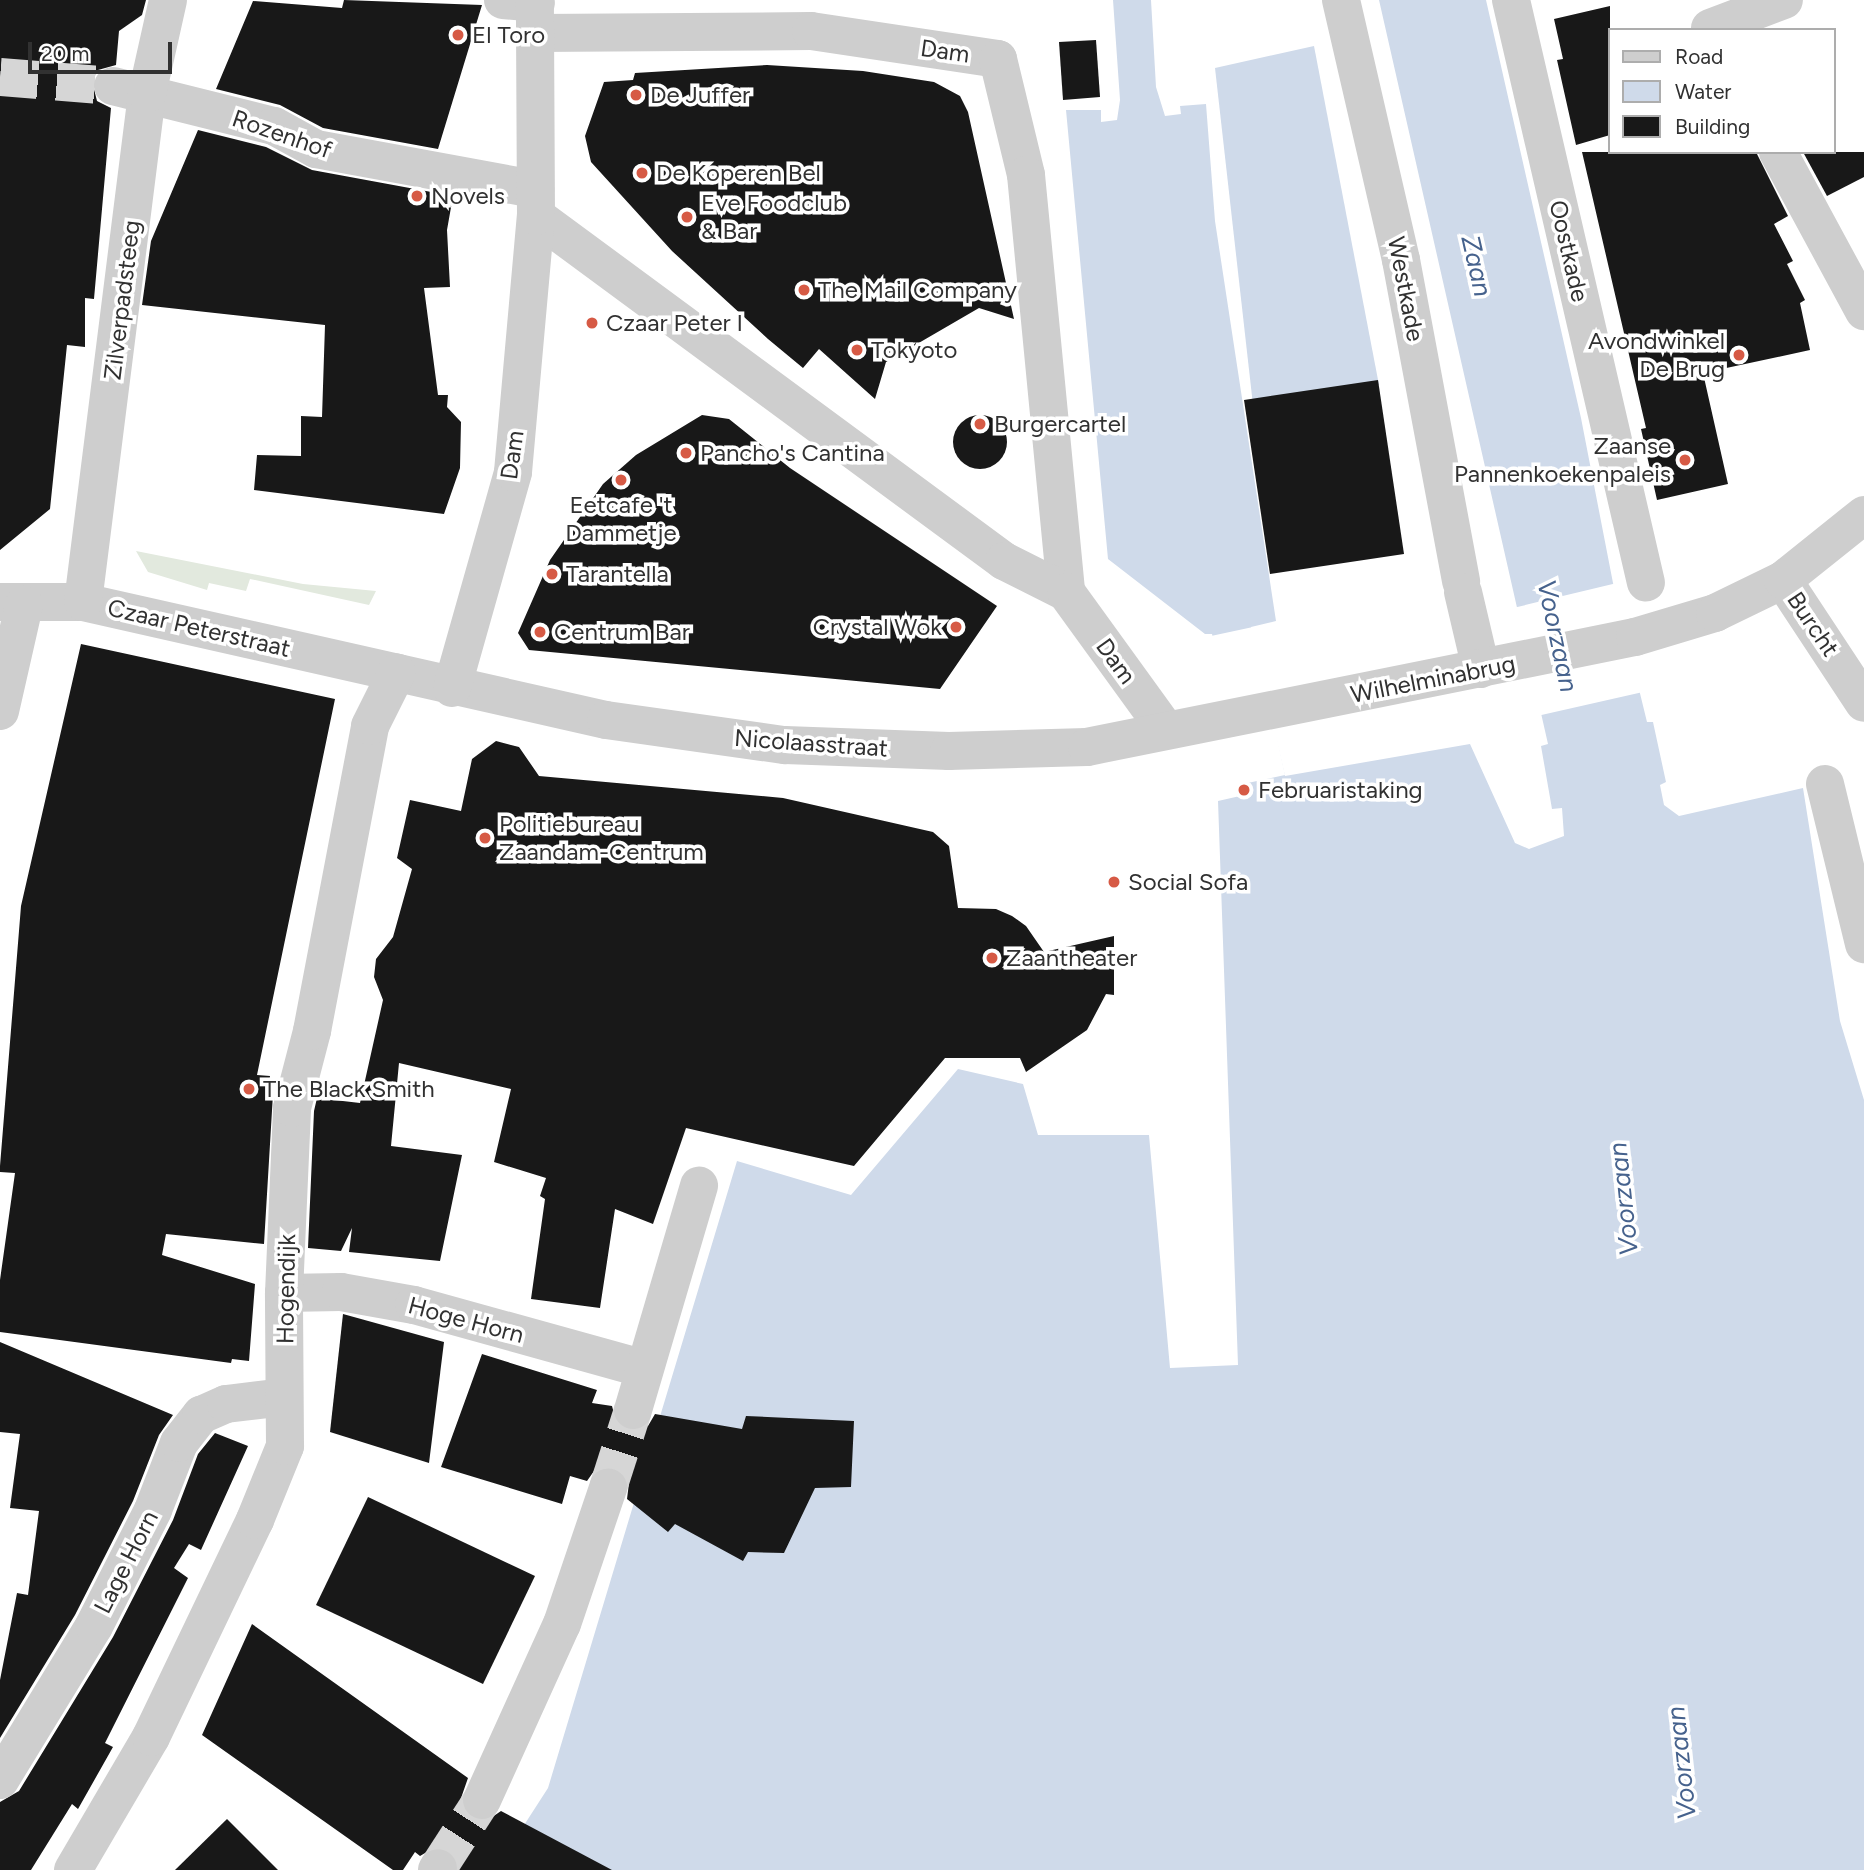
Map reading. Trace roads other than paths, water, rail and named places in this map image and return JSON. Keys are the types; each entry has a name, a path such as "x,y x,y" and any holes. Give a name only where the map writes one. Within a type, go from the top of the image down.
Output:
{"street":[{"name":"Zilverpadsteeg","path":"83,602 130,90 168,0"},
{"name":"Westkade","path":"1341,0 1401,260 1462,587 1481,669"},
{"name":"Oostkade","path":"1511,0 1646,583"},
{"path":"1706,19 1784,0"},
{"name":"Dam","path":"452,688 513,472 535,203 528,9 811,31 998,59 1026,175 1066,592"},
{"name":"Rozenhof","path":"130,90 274,126 316,149 535,203"},
{"path":"1779,154 1864,310"},
{"name":"Dam","path":"535,203 1004,561 1066,592 1166,730"},
{"name":"Wilhelminabrug","path":"1230,720 1635,637 1715,613 1783,580 1864,515"},
{"name":"Burcht","path":"1783,580 1864,703"},
{"name":"Czaar Peterstraat","path":"12,604 83,602 397,672"},
{"path":"0,711 12,604"},
{"name":"Nicolaasstraat","path":"397,672 452,688 606,720 785,745 949,751 1087,747 1230,720"},
{"name":"Hogendijk","path":"73,1870 151,1737 255,1520 285,1446 284,1293 292,1108 312,1031 370,726 397,672"},
{"path":"1825,784 1864,944"},
{"path":"633,1410 699,1186"},
{"name":"Hoge Horn","path":"284,1293 341,1292 414,1305 644,1369"},
{"name":"Lage Horn","path":"0,1780 94,1626 153,1510 179,1443 201,1415 226,1404 284,1397"},
{"path":"482,1800 562,1624 608,1488"}],"water":[{"path":"1113,0 1151,0 1156,87 1165,116 1181,114 1180,106 1206,104 1215,221 1276,621 1251,627 1285,776 1470,744 1515,843 1529,849 1564,836 1562,808 1552,809 1541,746 1548,744 1379,0 1486,0 1581,418 1613,583 1647,722 1653,722 1666,782 1660,785 1664,805 1679,816 1803,788 1840,1021 1864,1100 1864,1870 495,1870 548,1788 737,1161 851,1195 958,1069 1023,1084 1038,1135 1149,1135 1170,1368 1238,1365 1218,801 1240,796 1246,784 1212,634 1205,634 1108,559 1066,110 1101,110 1101,122 1117,120 1120,100"},
{"path":"1314,46 1379,385 1253,405 1215,68"}],"tunnel":[{"path":"0,77 113,86"},
{"path":"608,1488 633,1410"},
{"path":"438,1868 482,1800"}],"place":[{"name":"El Toro","path":"458,35"},
{"name":"De Juffer","path":"636,95"},
{"name":"De Koperen Bel","path":"642,173"},
{"name":"Novels","path":"417,196"},
{"name":"Eve Foodclub & Bar","path":"687,217"},
{"name":"The Mail Company","path":"804,290"},
{"name":"Czaar Peter I","path":"592,323"},
{"name":"Tokyoto","path":"857,350"},
{"name":"Avondwinkel De Brug","path":"1739,355"},
{"name":"Burgercartel","path":"980,424"},
{"name":"Pancho's Cantina","path":"686,453"},
{"name":"Zaanse Pannenkoekenpaleis","path":"1685,460"},
{"name":"Eetcafe 't Dammetje","path":"621,480"},
{"name":"Tarantella","path":"552,574"},
{"name":"Crystal Wok","path":"956,627"},
{"name":"Centrum Bar","path":"540,632"},
{"name":"Februaristaking","path":"1244,790"},
{"name":"Politiebureau Zaandam-Centrum","path":"485,838"},
{"name":"Social Sofa","path":"1114,882"},
{"name":"Zaantheater","path":"992,958"},
{"name":"The Black Smith","path":"249,1089"}],"water label":[{"name":"Zaan","path":"1476,266"},
{"name":"Voorzaan","path":"1557,636"},
{"name":"Voorzaan","path":"1624,1199"},
{"name":"Voorzaan","path":"1682,1763"}]}
